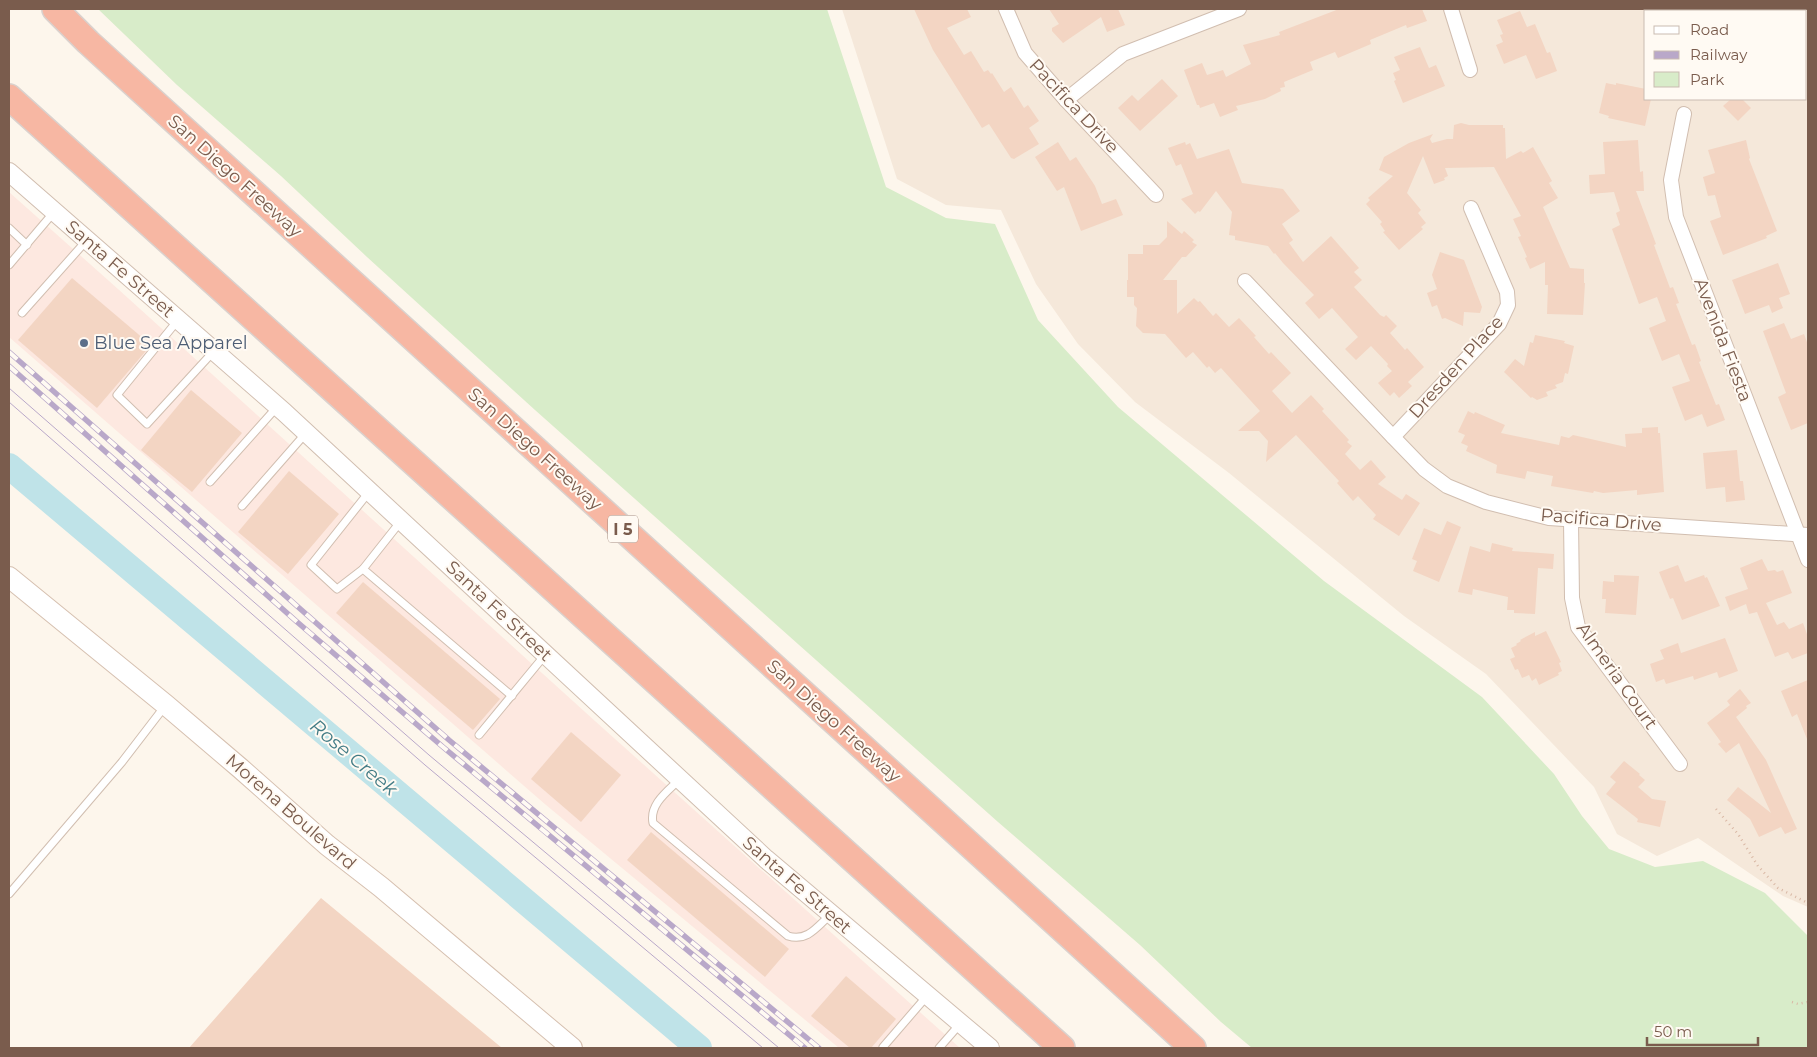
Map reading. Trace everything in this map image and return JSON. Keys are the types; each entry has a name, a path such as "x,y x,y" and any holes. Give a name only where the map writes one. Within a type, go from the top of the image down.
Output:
{"highway":[{"name":"San Diego Freeway","path":"55,9 88,42 1193,1048"},
{"path":"9,97 1062,1048"}],"main road":[{"name":"Morena Boulevard","path":"9,577 166,705 327,845 381,887 572,1048"}],"street":[{"name":"Pacifica Drive","path":"1006,9 1024,53 1156,195"},
{"path":"1066,100 1123,54 1239,9"},
{"path":"1452,9 1470,70"},
{"name":"Avenida Fiesta","path":"1684,114 1671,180 1676,217 1803,535 1808,560"},
{"name":"Santa Fe Street","path":"9,172 306,433 766,858 990,1048"},
{"name":"Dresden Place","path":"1393,437 1499,324 1508,305 1507,292 1471,208"},
{"name":"Pacifica Drive","path":"1245,281 1424,469 1447,486 1486,502 1549,518 1803,535"},
{"name":"Almeria Court","path":"1572,520 1572,598 1578,627 1680,764"}],"lane":[{"path":"9,265 55,212"},
{"path":"9,228 26,245"},
{"path":"22,313 87,240"},
{"path":"178,320 117,395 147,424 214,351"},
{"path":"210,482 277,407"},
{"path":"242,506 306,433"},
{"path":"370,492 311,565 337,590 363,569 401,521"},
{"path":"363,569 512,696"},
{"path":"479,735 546,655"},
{"path":"9,894 122,762 166,705"},
{"path":"680,779 654,806 651,816 653,823 788,936 797,939 806,936 830,914"},
{"path":"884,1048 928,996"},
{"path":"938,1048 960,1023"}],"path":[{"path":"1716,809 1738,834 1758,866 1778,888 1808,903"},
{"path":"1792,1002 1798,1004 1808,1002"}],"shaded area":[{"path":"842,9 1808,9 1808,907 1783,896 1698,838 1657,856 1617,834 1594,787 1486,674 1404,616 1229,473 1135,402 1078,344 1036,284 1001,210 946,205 897,179"},
{"path":"9,192 960,1048 839,1048 546,805 9,337"}],"green space":[{"path":"98,9 827,9 886,187 946,218 995,224 1038,320 1118,407 1324,581 1482,697 1554,774 1582,816 1609,849 1655,867 1703,861 1765,893 1808,936 1808,1048 1252,1048 1221,1022 1140,945 998,822 535,410 281,176 177,85"}],"building":[{"path":"914,9 967,9 971,17 947,28 964,55 971,51 984,72 988,70 992,73 1004,92 1011,87 1024,108 1028,105 1039,121 1029,128 1039,144 1014,159 1011,158 989,124 982,128 933,50"},
{"path":"1049,9 1118,9 1125,25 1107,32 1101,17 1063,43 1052,31 1052,28 1059,24"},
{"path":"1339,9 1422,9 1427,21 1407,28 1406,25 1370,40 1371,44 1338,58 1335,52 1310,62 1313,70 1284,82 1285,87 1280,88 1281,91 1265,99 1236,106 1238,110 1220,117 1214,103 1200,108 1197,105 1184,70 1202,63 1207,75 1223,70 1226,77 1251,64 1243,45 1280,35 1279,32"},
{"path":"1520,11 1527,27 1535,24 1547,53 1550,52 1557,71 1536,79 1526,55 1504,64 1496,45 1503,42 1500,35 1503,34 1497,20"},
{"path":"1420,47 1429,68 1436,65 1445,86 1403,103 1394,81 1396,80 1393,73 1400,70 1394,57"},
{"path":"1162,79 1178,96 1140,131 1118,108 1132,95 1138,101"},
{"path":"1606,83 1644,89 1644,100 1651,100 1645,126 1608,118 1609,116 1599,113"},
{"path":"1730,100 1743,100 1751,108 1738,121 1723,106"},
{"path":"1461,123 1469,125 1503,125 1503,128 1505,128 1506,159 1533,147 1552,181 1549,183 1558,198 1543,207 1570,268 1584,269 1583,315 1547,314 1548,285 1545,285 1545,262 1530,269 1518,237 1521,236 1513,219 1521,216 1494,167 1445,168 1448,176 1444,178 1445,180 1434,184 1423,156 1407,193 1421,210 1418,213 1426,223 1421,227 1423,229 1399,250 1383,232 1385,231 1380,224 1382,222 1366,204 1370,200 1368,198 1393,176 1379,170 1384,157 1409,143 1433,134 1430,139 1432,143 1453,139 1454,125"},
{"path":"1638,140 1640,172 1643,171 1644,191 1636,191 1670,288 1673,287 1679,303 1676,304 1692,345 1695,344 1701,361 1699,362 1716,405 1719,404 1725,420 1707,427 1702,414 1685,421 1672,387 1690,381 1679,354 1662,361 1649,328 1666,321 1657,297 1639,304 1612,229 1620,225 1616,213 1620,211 1614,192 1590,194 1589,175 1605,174 1603,142"},
{"path":"1746,140 1749,159 1777,231 1766,236 1767,238 1723,255 1710,221 1721,217 1715,195 1708,196 1703,177 1715,173 1708,150"},
{"path":"1058,142 1070,161 1076,157 1095,186 1102,204 1116,199 1123,215 1081,231 1064,187 1057,191 1035,157"},
{"path":"1185,142 1186,145 1190,143 1197,159 1229,149 1242,183 1283,189 1300,211 1282,224 1293,240 1289,243 1303,262 1331,236 1359,268 1354,272 1362,280 1354,287 1380,315 1384,317 1386,315 1397,326 1390,333 1424,367 1408,382 1412,386 1399,398 1394,392 1390,396 1378,383 1392,371 1387,366 1388,364 1371,346 1356,360 1345,349 1358,337 1332,308 1319,319 1305,303 1314,295 1268,246 1235,240 1235,236 1229,235 1232,212 1216,191 1200,212 1198,211 1195,214 1181,199 1193,194 1181,164 1176,166 1168,148"},
{"path":"1167,221 1182,234 1184,231 1194,240 1192,242 1197,245 1186,257 1182,257 1163,280 1177,280 1177,314 1194,298 1198,302 1200,301 1213,316 1216,313 1229,327 1239,318 1256,336 1254,337 1269,354 1271,352 1291,373 1272,391 1292,413 1311,395 1324,409 1322,411 1349,440 1347,442 1352,446 1345,454 1360,470 1371,460 1386,477 1378,484 1402,500 1406,494 1420,503 1399,536 1373,519 1376,515 1358,496 1353,501 1337,483 1339,481 1296,435 1266,462 1268,441 1259,431 1238,431 1260,411 1221,368 1215,373 1209,366 1207,368 1193,352 1186,358 1165,334 1143,333 1136,326 1137,308 1134,305 1134,297 1127,297 1128,254 1143,254 1143,245 1159,245 1167,237"},
{"path":"1440,252 1464,260 1482,307 1480,313 1464,312 1463,326 1445,318 1442,319 1437,305 1432,307 1427,293 1437,289 1432,275"},
{"path":"1778,263 1790,294 1779,298 1783,308 1772,313 1769,305 1745,314 1732,280"},
{"name":"Blue Sea Apparel","path":"72,278 151,345 97,408 18,340"},
{"path":"1784,323 1791,339 1804,334 1808,345 1808,423 1791,430 1778,397 1786,393 1763,331"},
{"path":"1535,335 1565,341 1564,343 1574,346 1568,374 1565,373 1563,382 1555,385 1557,388 1546,392 1548,396 1537,400 1531,398 1504,372 1515,359 1524,366 1530,342 1533,343"},
{"path":"191,390 242,433 192,492 141,450"},
{"path":"1468,411 1474,414 1475,412 1505,425 1501,433 1559,445 1561,436 1569,438 1573,435 1626,447 1625,434 1642,433 1642,428 1658,427 1664,492 1637,495 1637,490 1603,493 1594,491 1593,493 1551,486 1553,476 1527,471 1525,479 1496,473 1497,465 1466,451 1468,446 1461,443 1465,435 1458,432"},
{"path":"1737,450 1740,481 1743,481 1745,500 1726,502 1725,487 1706,489 1703,453"},
{"path":"289,471 339,514 288,574 238,532"},
{"path":"1447,521 1461,527 1439,582 1413,571 1417,561 1412,559 1424,528 1441,535"},
{"path":"1492,543 1513,548 1512,551 1554,554 1553,569 1538,568 1535,614 1514,613 1514,610 1507,610 1508,597 1473,589 1472,595 1458,592 1470,546 1490,552"},
{"path":"1762,559 1768,571 1775,570 1777,572 1783,570 1792,593 1766,603 1777,625 1784,622 1789,629 1803,623 1808,637 1808,653 1792,659 1788,652 1775,657 1757,612 1749,614 1746,604 1730,611 1725,597 1748,589 1740,568"},
{"path":"1678,565 1685,582 1704,575 1705,578 1707,577 1720,606 1682,620 1673,598 1670,599 1659,572"},
{"path":"1614,575 1639,576 1636,615 1605,613 1606,599 1602,599 1603,581 1614,582"},
{"path":"363,582 500,699 473,730 336,613"},
{"path":"1546,631 1561,662 1559,663 1562,671 1558,673 1559,675 1539,685 1536,678 1532,681 1529,675 1522,678 1518,669 1515,670 1510,659 1515,657 1511,648 1517,645 1520,640 1535,632 1535,636"},
{"path":"1725,638 1738,671 1719,678 1717,672 1694,680 1693,676 1666,684 1664,679 1656,682 1650,664 1664,659 1660,650 1678,643 1681,653"},
{"path":"1808,680 1807,739 1797,714 1792,717 1781,691"},
{"path":"1740,689 1751,703 1736,717 1766,760 1797,829 1785,834 1781,827 1759,837 1750,819 1727,800 1738,787 1771,813 1739,743 1726,753 1718,744 1721,742 1707,723 1730,705 1727,701"},
{"path":"571,732 621,775 581,822 531,779"},
{"path":"1624,761 1645,780 1638,787 1652,799 1666,801 1660,827 1637,822 1638,819 1606,794 1616,782 1610,777"},
{"path":"651,832 789,949 765,977 627,860"},
{"path":"321,898 467,1019 502,1048 189,1048"},
{"path":"846,976 896,1019 871,1048 850,1048 811,1016"}],"waterway":[{"name":"Rose Creek","path":"9,466 699,1048"}],"tram line":[{"path":"9,388 429,755 779,1048"},
{"path":"9,402 425,765 763,1048"}],"railway":[{"path":"9,352 449,740 819,1048"},
{"path":"9,366 296,621 443,747 805,1048"}],"place":[{"name":"Blue Sea Apparel","path":"84,343"}]}
